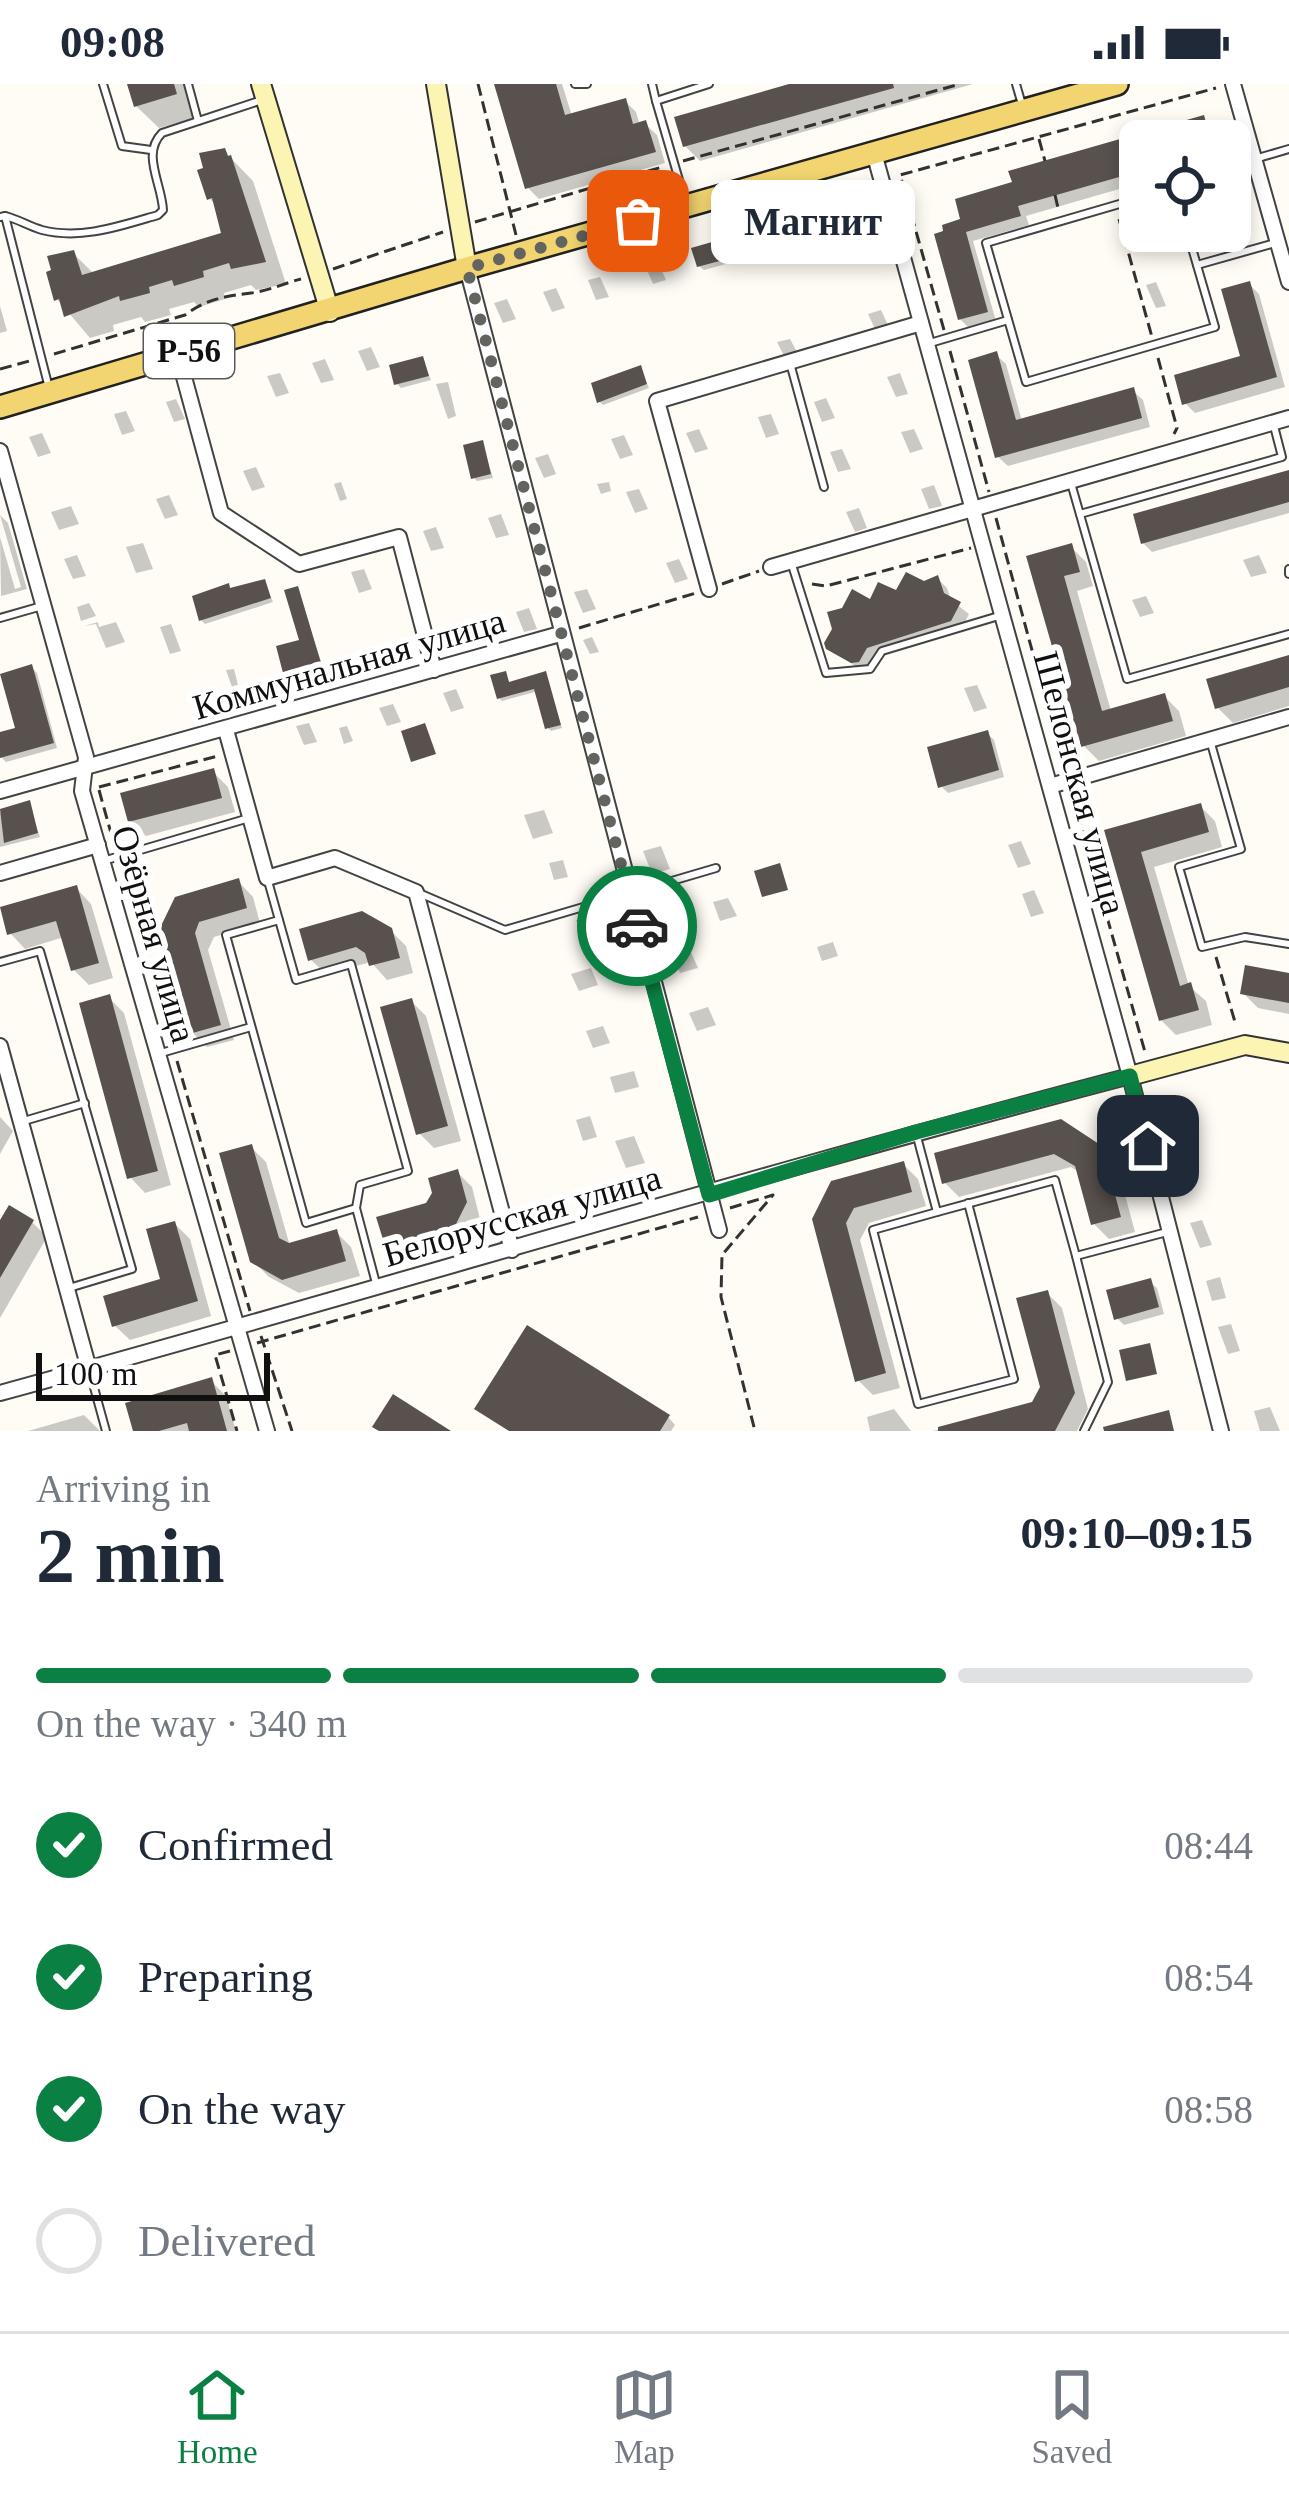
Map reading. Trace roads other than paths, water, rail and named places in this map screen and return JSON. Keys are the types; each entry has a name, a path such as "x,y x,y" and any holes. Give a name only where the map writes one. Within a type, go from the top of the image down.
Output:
{"main road":[{"path":"436,84 467,268"},
{"name":"Р-56","path":"0,407 467,268 1117,84"},
{"path":"263,92 329,312"},
{"path":"1130,1076 1245,1046 1289,1052"}],"street":[{"path":"1231,84 1289,281"},
{"name":"Шелонская улица","path":"874,153 1130,1076 1221,1431"},
{"path":"467,268 719,1230"},
{"path":"709,589 657,401 921,323"},
{"path":"178,355 221,513 299,564 399,537 434,670"},
{"path":"771,567 1281,420"},
{"name":"Озёрная улица","path":"0,453 86,757 82,791 106,854 158,1054 267,1431"},
{"name":"Коммунальная улица","path":"0,791 560,634"},
{"path":"1050,786 1289,717"},
{"path":"226,730 267,878 335,858 416,892 512,1250"},
{"path":"0,873 106,854"},
{"path":"0,1046 89,1369"},
{"name":"Белорусская улица","path":"0,1394 709,1195 916,1132 1130,1076"}],"lane":[{"path":"103,84 122,146 152,150"},
{"path":"188,84 198,122"},
{"path":"575,84 587,84"},
{"path":"652,84 687,207"},
{"path":"656,100 709,84"},
{"path":"1016,84 1024,112"},
{"path":"3,217 68,233 98,232 158,215 164,201 152,150 162,133 263,92"},
{"path":"1254,159 1289,149"},
{"path":"1119,204 986,243 1026,382 1215,327 1193,252"},
{"path":"3,217 50,392"},
{"path":"1197,265 1277,243"},
{"path":"927,344 1008,320"},
{"path":"790,363 824,487"},
{"path":"1080,514 1282,457 1281,420"},
{"path":"1070,480 1127,679 1289,634"},
{"path":"790,561 826,673 870,668 882,651 1003,615"},
{"path":"0,618 42,606"},
{"path":"1210,740 1241,849 1179,867 1202,947 1245,937 1289,944"},
{"path":"106,854 249,818"},
{"path":"416,892 505,930 716,868"},
{"path":"267,878 296,980 351,964 408,1171 360,1185 356,1208 377,1287"},
{"path":"279,920 226,935 305,1223 356,1208"},
{"path":"0,962 40,951 132,1269 66,1289"},
{"path":"158,1054 251,1027"},
{"path":"20,1122 85,1103"},
{"path":"916,1132 937,1212"},
{"path":"1148,1146 1173,1140"},
{"path":"968,1203 1014,1379 918,1404 873,1229 968,1203 1055,1180 1108,1382 1084,1431"},
{"path":"1076,1256 1170,1232"},
{"path":"89,1369 106,1431"}],"place":[{"name":"Магнит","path":"638,221"}]}
